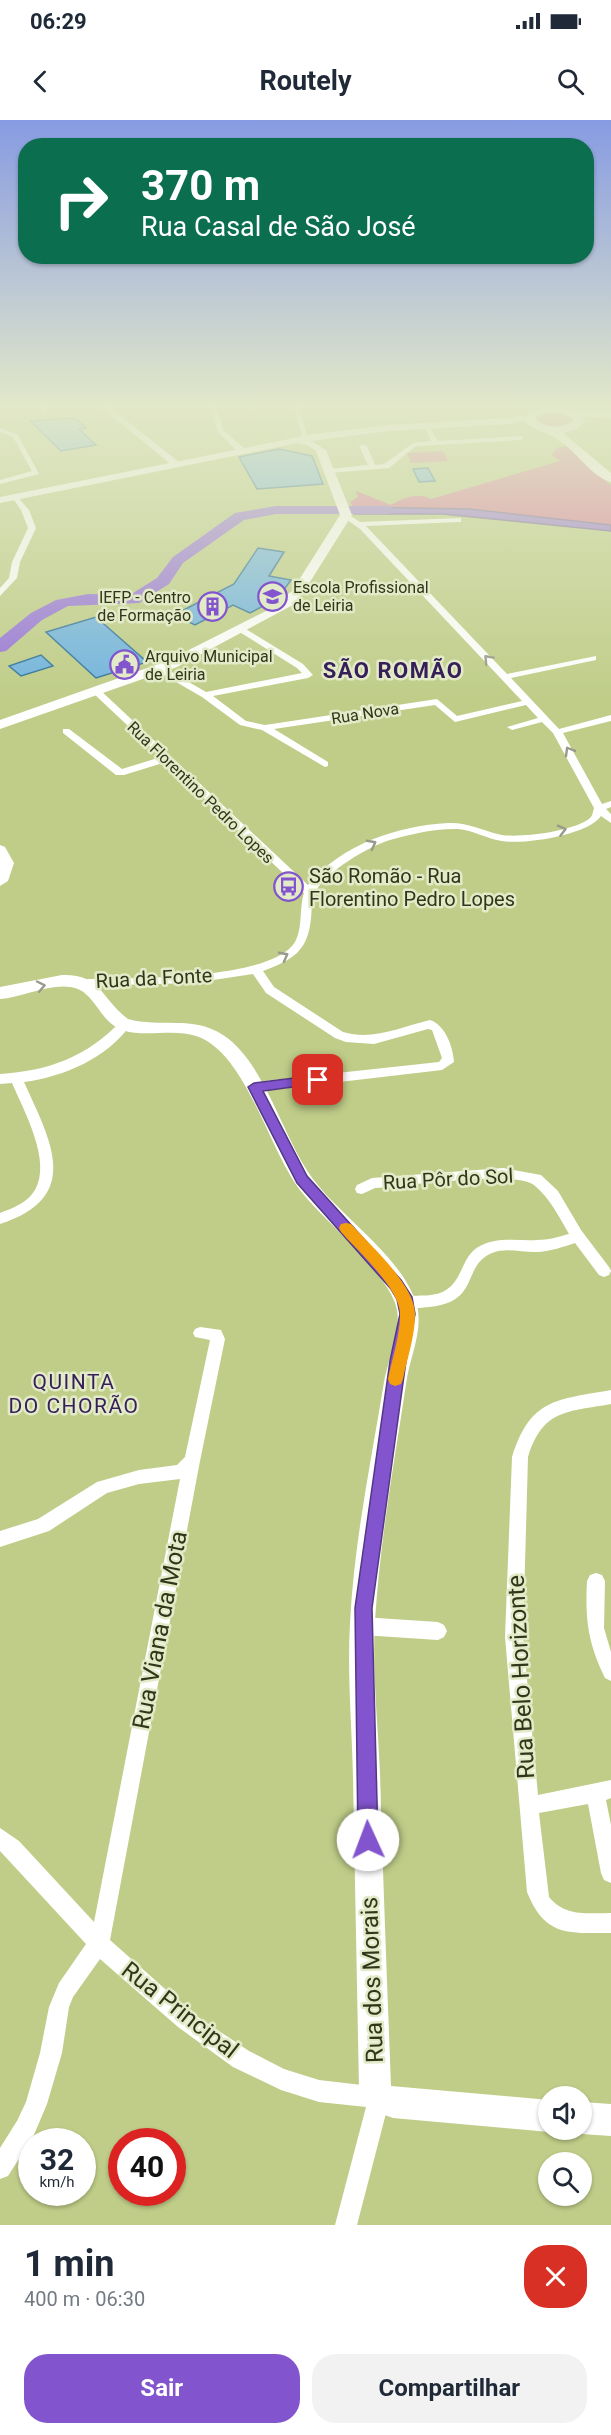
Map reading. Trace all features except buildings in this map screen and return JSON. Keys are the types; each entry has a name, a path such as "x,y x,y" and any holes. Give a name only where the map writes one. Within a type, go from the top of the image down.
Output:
{"main road":[{"path":"0,725 94,690 160,669 241,629 291,600 346,515 342,504"},
{"path":"0,850 6,863 0,881"},
{"path":"0,993 60,982 82,982 92,989 114,1017 124,1024 189,1029 208,1034 230,1051 254,1087 302,1179 384,1270 406,1302"},
{"name":"Rua dos Morais","path":"379,2098 374,2079 362,1626 365,1585 398,1361 408,1314 406,1302"},
{"name":"Rua Principal","path":"379,2098 412,2104 538,2115"},
{"path":"592,2119 611,2120"}],"street":[{"path":"0,593 13,578 16,562 32,528 22,504"},
{"path":"346,515 362,525 557,732 599,808 611,820"},
{"path":"337,529 362,525 458,520"},
{"path":"205,695 308,675 300,666 241,629"},
{"path":"505,677 593,658"},
{"name":"Rua Nova","path":"160,669 205,695 252,727 265,728 437,702 455,719 528,702"},
{"name":"Rua Florentino Pedro Lopes","path":"94,690 309,892"},
{"path":"557,732 611,718"},
{"path":"512,727 544,719"},
{"path":"265,728 325,764"},
{"path":"66,731 120,772 166,759"},
{"path":"309,892 317,881 332,870 373,842 383,838 455,826 501,838 524,838 584,824 595,818 599,808 611,804"},
{"name":"Rua da Fonte","path":"82,982 178,981 255,968 288,954 300,943 309,892"},
{"path":"254,1087 442,1066 448,1058 437,1028 430,1024 369,1042 350,1040 339,1035 270,990 255,968"},
{"path":"0,1079 39,1076 90,1054 107,1043 124,1024"},
{"path":"0,1219 29,1207 39,1198 48,1178 48,1156 16,1078"},
{"name":"Rua Pôr do Sol","path":"362,1189 372,1183 503,1173 536,1179 553,1195 578,1236 604,1271"},
{"path":"406,1302 434,1301 453,1294 460,1288 469,1264 488,1249 504,1245 538,1246 578,1236"},
{"name":"Rua Viana da Mota","path":"100,1942 192,1461 219,1339 216,1334 200,1333"},
{"name":"Rua Belo Horizonte","path":"611,1397 552,1410 542,1415 531,1427 520,1457 514,1637 528,1806 540,1905 558,1920 611,1923"},
{"path":"0,1539 42,1525 103,1487 139,1477 181,1472 192,1461"},
{"path":"596,1581 594,1627 596,1639 611,1672"},
{"path":"362,1626 438,1631"},
{"path":"528,1806 603,1791 611,1873"},
{"name":"Rua Principal","path":"0,1838 112,1957 185,2020 241,2059 282,2079 319,2091 379,2098"},
{"path":"0,2168 25,2129 36,2104 51,2053 59,2007 66,1990 100,1942"},
{"path":"346,2225 379,2098"}],"shaded area":[{"path":"351,504 611,504 611,525 469,509 353,507"},
{"path":"353,507 469,509 611,525 611,531 443,514 354,514"}],"waterway":[{"path":"0,647 37,616 62,603 88,599 133,600 163,581 178,560 240,516 276,510 389,510"}],"slow traffic":[{"path":"346,1228 396,1284 406,1302 408,1314 395,1379"}],"place":[{"name":"Escola Profissional de Leiria","path":"272,596"},
{"name":"IEFP - Centro de Formação","path":"212,606"},
{"name":"Arquivo Municipal de Leiria","path":"124,665"},
{"name":"São Romão - Rua Florentino Pedro Lopes","path":"288,887"}],"district":[{"name":"SÃO ROMÃO","path":"393,670"},
{"name":"QUINTA DO CHORÃO","path":"74,1394"}],"route":[{"path":"318,1080 254,1087 302,1179 396,1284 404,1297 408,1314 398,1361 363,1608 368,1840"}]}
